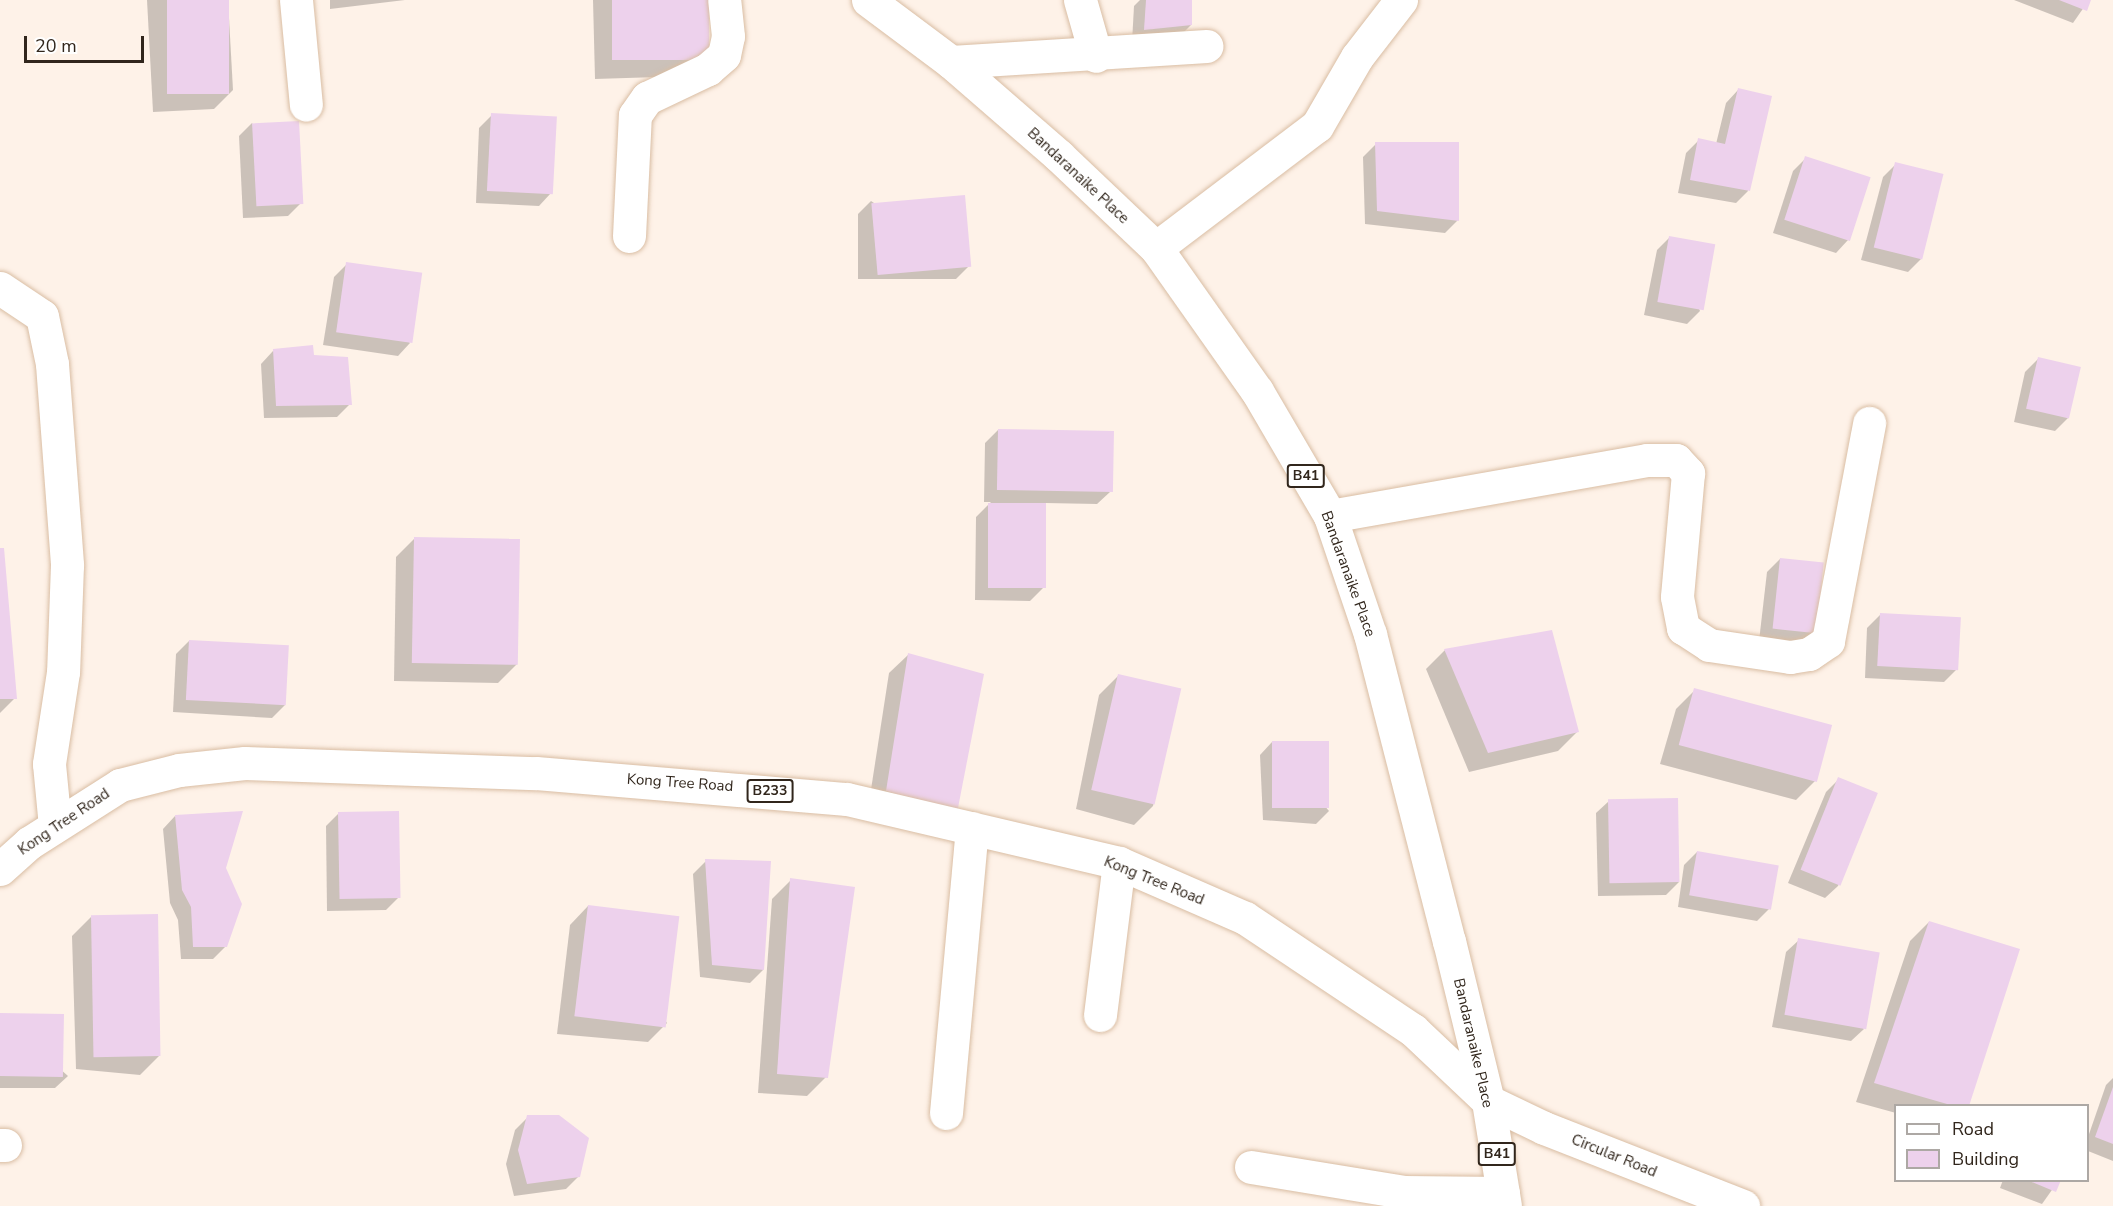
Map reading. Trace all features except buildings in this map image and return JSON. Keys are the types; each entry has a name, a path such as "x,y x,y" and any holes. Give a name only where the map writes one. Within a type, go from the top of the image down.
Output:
{"main road":[{"path":"296,0 306,105"},
{"path":"629,236 635,115 647,98 708,69 724,55 728,36 724,0"},
{"name":"Bandaranaike Place","path":"868,0 951,62 1156,248 1257,391 1330,516 1370,634 1488,1101 1504,1199"},
{"path":"1080,0 1096,56"},
{"path":"1156,248 1317,126 1357,57 1401,0"},
{"path":"951,62 1096,56 1207,46"},
{"path":"0,288 42,316 52,364 58,478 67,565 63,672 49,764 55,826"},
{"path":"1330,516 1647,460 1676,460 1688,473 1677,597 1683,628 1709,645 1790,657 1809,654 1828,641 1869,423"},
{"name":"Kong Tree Road","path":"0,869 55,826 120,785 179,770 245,763 536,773 729,787 847,799 1119,863 1245,918 1413,1030 1488,1101"},
{"path":"946,1113 972,828"},
{"path":"1100,1015 1119,863"},
{"name":"Circular Road","path":"1488,1101 1544,1128 1743,1206"},
{"path":"1251,1167 1403,1192 1504,1199"}]}
